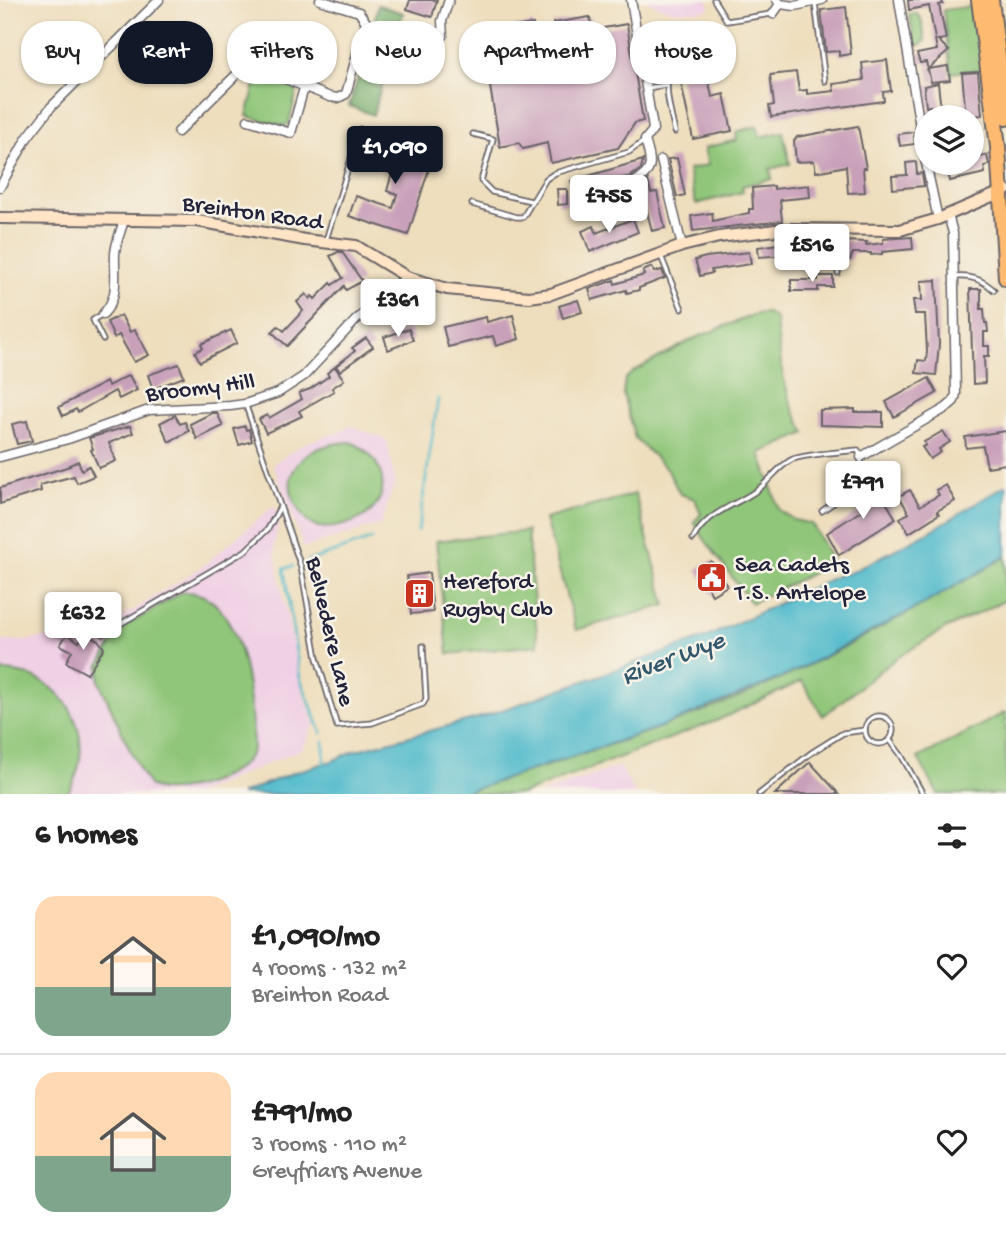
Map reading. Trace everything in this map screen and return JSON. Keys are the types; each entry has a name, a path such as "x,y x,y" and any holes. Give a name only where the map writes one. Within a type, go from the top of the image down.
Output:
{"highway":[{"path":"979,0 1003,191 1006,278"},
{"path":"990,0 1006,118"}],"street":[{"path":"0,187 27,138 51,107 159,0"},
{"path":"178,132 244,68 256,67 330,97 338,98 346,94 366,22 359,12 320,0"},
{"path":"442,21 449,0"},
{"path":"580,201 592,201 646,174 649,168 645,140 653,130 631,0"},
{"path":"861,457 946,408 954,401 957,384 953,233 943,217 928,174 899,0"},
{"path":"773,13 778,2 818,1"},
{"path":"247,120 291,133 304,88"},
{"path":"661,160 682,246"},
{"name":"Breinton Road","path":"0,218 197,221 364,249 407,277 447,289 540,296 597,279 682,246 756,231 900,230 943,217 1003,191"},
{"path":"103,314 111,306 115,281 115,251 124,220"},
{"name":"Broomy Hill","path":"0,457 68,439 149,410 245,404 278,393 304,376 346,329 407,277"}],"lane":[{"path":"714,0 727,21 773,13"},
{"path":"818,1 825,81"},
{"path":"646,88 666,85 674,132"},
{"path":"326,242 360,129"},
{"path":"473,134 493,139 481,181 492,191 531,201"},
{"path":"472,204 520,218 546,179 555,173 629,152 645,140"},
{"path":"838,230 838,273"},
{"path":"661,254 682,309"},
{"path":"953,276 969,276 982,280 994,290"},
{"path":"103,314 93,320 103,340"},
{"name":"Belvedere Lane","path":"245,404 301,567 317,658 337,726 372,723 423,704 426,699 423,646"},
{"path":"693,539 698,529 712,516 758,490 789,461 858,450 861,457 859,481 822,511"},
{"path":"103,635 245,551 268,529 280,506"},
{"path":"865,730 871,718 884,717 892,727 889,739"},
{"path":"865,730 869,739 877,743 889,739"},
{"path":"759,794 811,753 843,733 865,730"},
{"path":"889,739 923,794"}],"shaded area":[{"path":"647,0 708,0 710,9 675,11"},
{"path":"349,425 387,440 395,482 381,524 304,548 273,464 305,443 343,431"},
{"path":"274,506 280,517 274,546 279,576 303,693 315,723 302,749 196,794 0,794 0,641 26,641 110,625 200,568"},
{"path":"620,766 635,794 539,794"}],"green space":[{"path":"378,5 403,13 401,21 374,21"},
{"path":"974,6 983,69 951,73 943,10"},
{"path":"915,13 921,18 925,40 921,45 915,45 909,14"},
{"path":"255,84 295,86 297,90 289,123 284,126 247,116"},
{"path":"356,84 382,84 373,115 349,106"},
{"path":"757,126 760,137 783,132 790,164 770,169 772,179 742,186 743,192 696,204 688,170 708,165 704,148 737,140 736,132"},
{"path":"767,313 776,319 787,393 806,433 760,453 779,510 794,520 812,524 833,563 751,603 694,522 701,514 695,499 680,494 667,469 635,438 623,394 625,379 634,371 695,338 756,314"},
{"path":"350,442 368,453 380,470 382,491 379,501 366,515 348,524 328,528 310,524 295,502 291,488 292,475 297,464 318,449"},
{"path":"635,494 666,605 576,630 545,519"},
{"path":"527,531 538,645 448,654 436,541"},
{"path":"1006,557 1006,600 945,629 895,659 823,716 802,681 716,721 522,794 460,794 627,739 751,692 873,632"},
{"path":"182,592 203,596 220,609 232,628 247,678 253,747 243,764 226,776 199,786 166,790 151,787 140,770 99,681 100,665 119,630"},
{"path":"0,671 23,674 43,682 59,695 71,712 79,731 81,751 77,773 67,794 0,794"},
{"path":"1006,712 1006,794 938,794 918,758"}],"water":[{"name":"River Wye","path":"1006,485 1006,556 922,605 790,674 660,727 460,794 241,794 354,751 485,716 705,638 841,574 848,574 929,532"}],"building":[{"path":"410,0 437,0 432,17 407,9"},
{"path":"908,0 942,0 943,4 939,5 946,39 938,40 949,51 928,69 948,66 950,80 931,82 926,62 920,63 917,54 937,50 929,6 909,10"},
{"path":"846,7 851,54 839,56 839,51 826,52 821,10"},
{"path":"590,17 591,21 565,21"},
{"path":"627,24 630,84 637,84 643,121 635,123 618,148 551,163 547,143 523,149 519,143 500,147 490,84 616,84 616,26"},
{"path":"887,60 891,91 883,92 884,101 771,117 769,106 774,105 770,75 796,72 799,91 807,90 807,94 834,91 833,84 864,80 862,63"},
{"path":"978,72 981,105 965,105 962,73"},
{"path":"938,83 940,105 926,105 924,86"},
{"path":"681,84 709,84 712,97 724,94 732,131 693,139"},
{"path":"858,126 866,168 863,168 865,192 848,193 846,166 816,172 814,161 796,162 794,141 797,137"},
{"path":"914,132 914,144 900,146 898,134"},
{"path":"376,138 433,156 408,235 349,216 356,196 393,208 397,194 387,191 392,173 367,165"},
{"path":"987,155 989,165 984,166 984,156"},
{"path":"677,158 685,195 677,197 668,159"},
{"path":"643,160 641,169 631,176 574,191 571,181"},
{"path":"914,162 914,175 922,175 924,186 893,189 892,176 907,175 906,163"},
{"path":"948,175 976,175 950,181"},
{"path":"648,180 651,193 657,192 665,228 652,231 642,192 636,194 635,189"},
{"path":"809,185 810,197 780,200 782,221 693,231 691,216 712,213 713,221 749,213 749,209 753,209 752,188 774,186 774,189"},
{"path":"557,189 567,189 567,204 558,205"},
{"path":"633,219 638,232 590,252 582,231 594,226 596,233"},
{"path":"792,237 834,238 834,260 812,257 812,253 759,257 758,247 792,242"},
{"path":"912,237 913,249 871,255 853,253 850,260 842,260 842,241 867,242 866,245 883,243 883,239"},
{"path":"342,252 362,281 346,290 344,286 287,346 272,332 278,326 284,331 303,311 297,302 306,294 310,299 312,296 315,299 331,283 332,285 343,278 330,256"},
{"path":"749,252 751,264 711,270 712,273 700,276 695,260 706,257"},
{"path":"652,267 654,272 662,270 665,278 639,290 627,293 626,290 592,300 589,289 614,280 615,284 644,275 643,271"},
{"path":"818,276 833,276 833,287 818,287 818,291 791,291 791,280 818,280"},
{"path":"936,280 939,344 936,375 916,373 918,360 926,361 927,351 925,314 915,314 913,300 922,300 921,281"},
{"path":"970,289 981,289 981,309 984,309 987,323 988,332 984,332 984,346 989,346 989,356 984,356 985,383 973,384"},
{"path":"578,300 582,312 563,318 559,306"},
{"path":"121,315 130,332 135,330 149,355 134,362 119,335 114,338 107,322"},
{"path":"513,315 519,339 496,346 493,336 448,347 443,327 486,317 487,322"},
{"path":"409,329 413,340 388,350 384,337"},
{"path":"231,330 237,343 200,362 195,352 203,348 201,344"},
{"path":"366,338 373,347 340,371 336,366 355,351 352,348"},
{"path":"179,364 184,377 153,389 148,375"},
{"path":"335,367 344,380 332,388 334,391 299,411 302,416 266,433 259,419 267,415 269,418 302,399 299,393 329,376 327,373"},
{"path":"129,375 137,390 119,399 115,391 78,412 76,409 63,416 59,407 106,382 108,386"},
{"path":"929,378 937,393 894,417 886,402"},
{"path":"855,409 855,412 883,412 883,427 820,425 820,410"},
{"path":"217,413 223,426 197,439 190,424"},
{"path":"175,415 180,424 185,422 189,431 169,442 160,423"},
{"path":"27,421 32,441 17,444 12,424"},
{"path":"130,426 133,433 109,443 116,461 99,468 89,438"},
{"path":"245,426 246,430 249,429 252,441 239,445 234,429"},
{"path":"943,431 950,442 930,459 922,447 926,445 924,442"},
{"path":"1006,431 1006,464 987,467 983,446 966,448 965,437"},
{"path":"78,461 82,470 89,466 94,476 77,483 74,476 40,485 41,491 0,504 0,488 70,466"},
{"path":"876,485 896,519 839,555 827,533 864,509 857,497"},
{"path":"946,485 955,501 909,533 900,518 909,513 899,496 910,490 920,506 939,495 936,490"},
{"name":"Sea Cadets T.S. Antelope","path":"711,561 727,586 712,595 697,569"},
{"name":"Hereford Rugby Club","path":"429,573 433,612 411,614 407,576"},
{"path":"85,633 98,640 104,648 87,674 66,662 72,651 60,645 67,634 79,642"},
{"path":"810,762 839,794 775,794"}],"waterway":[{"path":"418,531 438,399"},
{"path":"308,561 373,539"},
{"path":"293,566 284,569 300,678 322,734"},
{"path":"324,741 324,766"}],"place":[{"name":"Sea Cadets T.S. Antelope","path":"712,577"},
{"name":"Hereford Rugby Club","path":"420,594"}]}
